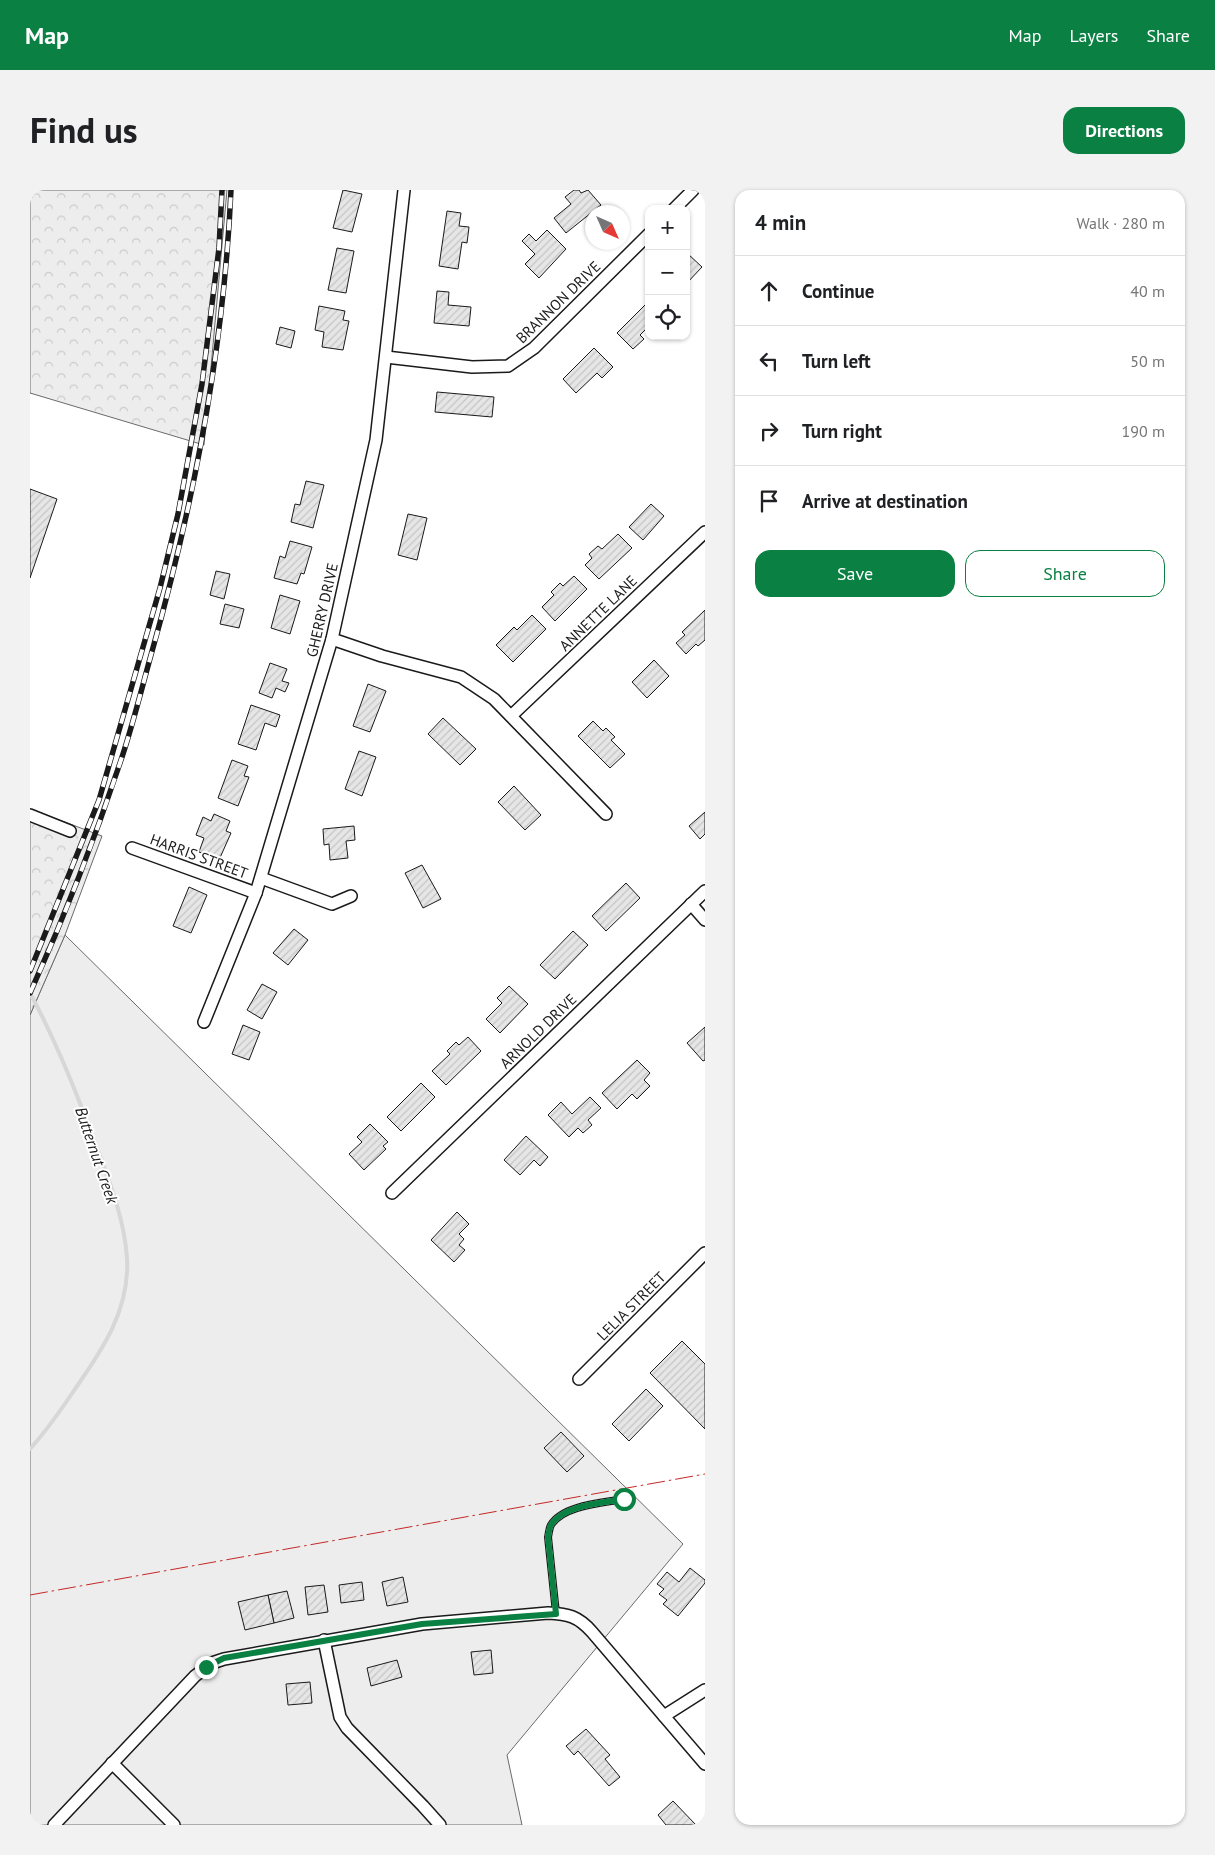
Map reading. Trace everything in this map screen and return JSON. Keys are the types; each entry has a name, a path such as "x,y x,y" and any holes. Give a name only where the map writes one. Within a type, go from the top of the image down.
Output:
{"street":[{"name":"GHERRY DRIVE","path":"204,1022 256,893 332,639 376,440 404,190"},
{"path":"678,205 693,190"},
{"name":"BRANNON DRIVE","path":"386,357 472,367 508,366 534,348 645,238"},
{"name":"ANNETTE LANE","path":"511,716 705,532"},
{"path":"332,639 382,656 461,677 494,699 606,814"},
{"path":"30,815 70,831"},
{"name":"HARRIS STREET","path":"132,848 256,893"},
{"path":"261,878 332,904 351,896"},
{"name":"ARNOLD DRIVE","path":"392,1193 705,891"},
{"path":"691,904 705,920"},
{"name":"LELIA STREET","path":"579,1379 705,1253"},
{"path":"54,1825 195,1676 212,1663 224,1658 422,1624 556,1614 563,1614 583,1622 705,1764"},
{"path":"324,1640 340,1716 347,1728 440,1825"},
{"path":"664,1716 705,1690"},
{"path":"112,1763 174,1825"}],"lane":[{"path":"556,1614 548,1537 551,1525 561,1515 570,1510 624,1499"}],"shaded area":[{"path":"65,935 683,1544 507,1755 522,1825 30,1825 30,1015"}],"green space":[{"path":"30,190 227,190 204,445 30,393"},
{"path":"30,809 102,836 65,935 30,1015"}],"building":[{"path":"343,190 362,194 352,232 333,228"},
{"path":"574,190 579,190 581,193 588,190 601,205 585,205 585,218 566,233 554,218 571,204 565,197"},
{"path":"447,211 461,213 459,226 469,227 467,243 462,242 458,269 439,266"},
{"path":"547,230 566,249 539,278 525,264 535,254 522,241 529,234 536,241"},
{"path":"337,248 354,251 346,293 328,290"},
{"path":"690,256 702,267 690,280"},
{"path":"437,291 449,292 448,305 471,307 469,326 434,323"},
{"path":"645,305 645,330 640,335 644,339 633,349 617,333"},
{"path":"319,306 345,311 343,320 349,321 343,350 322,347 324,332 315,330"},
{"path":"280,327 295,331 291,348 276,344"},
{"path":"594,348 613,367 602,378 597,373 576,393 563,379"},
{"path":"437,392 494,397 492,417 435,412"},
{"path":"306,481 324,485 313,528 291,522 295,504 300,505"},
{"path":"30,489 57,499 30,578"},
{"path":"651,504 664,516 643,540 629,527"},
{"path":"408,514 427,518 417,560 398,555"},
{"path":"618,534 632,548 599,579 585,565 592,558 589,554 598,546 602,549"},
{"path":"290,541 312,547 304,574 301,573 297,584 274,578 280,556 285,558"},
{"path":"216,571 230,574 224,599 210,595"},
{"path":"574,576 587,589 555,621 542,607 554,595 551,592 560,583 563,586"},
{"path":"280,595 300,601 290,634 271,628"},
{"path":"225,604 244,609 239,628 220,624"},
{"path":"705,610 705,640 698,646 696,644 686,654 676,643 685,635 682,632"},
{"path":"532,615 546,629 513,662 496,645 514,627 517,630"},
{"path":"654,660 669,676 647,698 632,682"},
{"path":"270,663 287,669 282,681 289,683 285,692 276,688 272,698 259,693"},
{"path":"368,684 386,691 370,732 353,726"},
{"path":"251,705 280,715 276,727 265,723 256,750 238,744"},
{"path":"443,718 476,749 460,765 428,734"},
{"path":"593,721 603,731 606,728 615,737 611,740 625,754 610,768 578,736"},
{"path":"359,751 376,757 362,796 345,789"},
{"path":"232,760 248,766 244,776 249,777 238,806 218,798"},
{"path":"514,786 541,815 525,830 498,802"},
{"path":"705,812 705,834 700,839 689,826"},
{"path":"214,814 230,821 226,831 231,833 219,860 199,852 204,838 196,835 203,817 211,821"},
{"path":"354,826 355,840 346,841 348,858 330,860 329,844 324,845 323,829"},
{"path":"422,865 441,899 423,908 405,873"},
{"path":"626,883 640,898 606,931 592,916"},
{"path":"189,887 207,895 191,933 173,926"},
{"path":"294,929 308,940 288,965 273,953"},
{"path":"573,931 588,945 555,979 540,965"},
{"path":"262,984 277,992 262,1019 247,1010"},
{"path":"509,986 528,1004 500,1033 486,1019 502,1003 497,998"},
{"path":"243,1025 260,1032 249,1060 232,1054"},
{"path":"705,1027 705,1060 703,1061 687,1043"},
{"path":"468,1037 481,1051 446,1085 432,1071 450,1054 447,1051 456,1042 459,1045"},
{"path":"637,1060 650,1073 644,1080 650,1086 637,1099 632,1094 617,1109 602,1093"},
{"path":"421,1083 435,1097 401,1131 387,1117"},
{"path":"590,1097 601,1108 588,1120 592,1125 583,1133 578,1128 569,1137 548,1115 561,1102 572,1114"},
{"path":"370,1124 388,1142 383,1146 386,1149 364,1170 349,1154 362,1142 357,1137"},
{"path":"526,1136 548,1157 540,1166 534,1160 520,1175 504,1160"},
{"path":"457,1212 469,1224 459,1234 464,1239 459,1245 465,1250 454,1262 431,1240"},
{"path":"682,1341 705,1364 705,1429 650,1373"},
{"path":"646,1389 663,1406 629,1441 612,1424"},
{"path":"561,1432 584,1456 567,1472 544,1448"},
{"path":"690,1568 705,1580 705,1583 678,1616 663,1604 667,1600 659,1594 664,1589 657,1584 667,1572 679,1582"},
{"path":"403,1577 408,1602 387,1606 382,1582"},
{"path":"362,1582 364,1600 341,1603 339,1585"},
{"path":"324,1585 328,1612 308,1615 305,1587"},
{"path":"287,1591 294,1618 274,1623 268,1595"},
{"path":"268,1595 274,1623 245,1630 238,1602"},
{"path":"491,1650 493,1673 474,1675 471,1652"},
{"path":"397,1660 402,1677 371,1686 367,1668"},
{"path":"310,1682 312,1703 288,1705 286,1684"},
{"path":"586,1729 610,1755 605,1759 620,1777 609,1786 578,1751 574,1755 566,1746"},
{"path":"673,1801 696,1825 666,1825 658,1815"}],"waterway":[{"name":"Butternut Creek","path":"30,993 64,1063 114,1195 119,1211 127,1258 127,1277 124,1294 113,1328 95,1359 54,1420 30,1449"}],"railway":[{"path":"30,971 99,800 160,588 178,514 202,384 219,248 222,190"},
{"path":"30,993 67,908 110,792 132,723 181,540 214,366 222,308 231,190"}],"power":[{"path":"30,1595 705,1474"}],"route":[{"path":"206,1667 224,1658 368,1632 422,1624 548,1613 556,1614 548,1537 551,1525 561,1515 570,1510 624,1499"}]}
